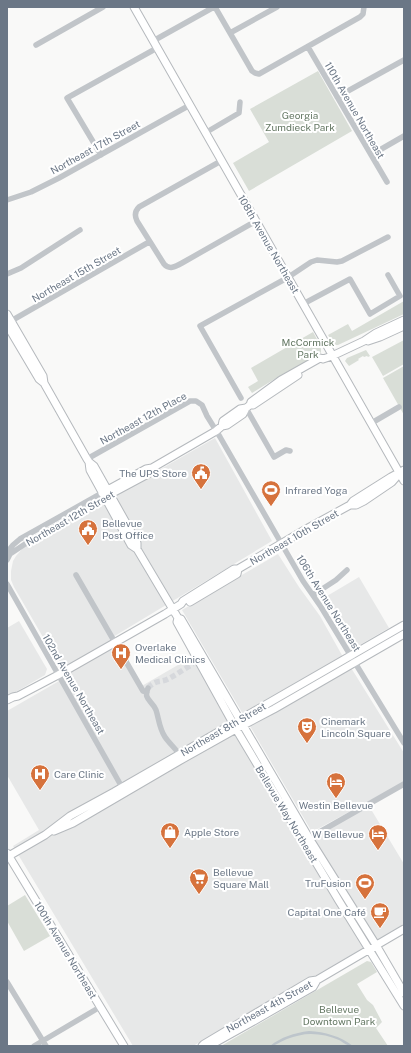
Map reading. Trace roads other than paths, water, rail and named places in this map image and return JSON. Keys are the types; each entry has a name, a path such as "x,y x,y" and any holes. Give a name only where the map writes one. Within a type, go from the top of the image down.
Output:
{"main road":[{"name":"108th Avenue Northeast","path":"134,7 332,356 402,472 404,481"},
{"name":"Bellevue Way Northeast","path":"7,314 9,323 43,376 44,383 88,461 94,466 106,494 137,543 137,549 172,609 178,618 181,619 272,790 404,1006"},
{"name":"Northeast 12th Street","path":"106,494 146,469 152,468 219,428 223,421 240,409 248,406 251,402 282,380 320,358 323,359 332,356 404,320"},
{"name":"Northeast 12th Street","path":"364,341 380,337 404,326"},
{"name":"Northeast 10th Street","path":"7,700 18,696 58,675 181,604 183,601 234,569 238,569 350,505 353,501 391,477 402,472"},
{"name":"Northeast 10th Street","path":"190,602 237,574 238,569"},
{"name":"Bellevue Way Northeast","path":"178,618 177,622 195,663 238,724 290,806 404,993"},
{"name":"Northeast 8th Street","path":"45,835 70,816 102,798 123,790 238,724 351,655 404,625"},
{"name":"Northeast 8th Street","path":"8,855 45,835 81,819 179,754 238,724 274,709 404,634"},
{"name":"Northeast 10th Street","path":"7,705 18,696"},
{"path":"272,790 277,793 287,806 290,806"},
{"path":"81,819 81,814 103,801 106,797"},
{"name":"100th Avenue Northeast","path":"8,855 124,1046"},
{"name":"Northeast 4th Street","path":"202,1046 310,981 317,980 404,929"},
{"name":"Northeast 4th Street","path":"209,1046 313,987 317,980"}],"street":[{"path":"36,45 103,7"},
{"path":"153,41 215,7 252,71 259,74 360,18 364,9"},
{"path":"230,33 277,7"},
{"name":"110th Avenue Northeast","path":"308,47 387,182"},
{"path":"100,155 67,98 157,48"},
{"path":"338,97 404,60"},
{"path":"206,133 239,113 240,102"},
{"name":"Northeast 17th Street","path":"7,200 31,192 45,185 190,105"},
{"path":"371,155 404,136"},
{"path":"221,161 140,207 135,212 135,218 165,266 170,268 182,263 256,221"},
{"path":"7,274 21,268 80,230"},
{"path":"241,398 200,326 288,278 312,262 317,260 342,261 388,237"},
{"name":"Northeast 15th Street","path":"9,323 149,242"},
{"path":"303,304 350,278 370,314 400,296 388,275"},
{"name":"Northeast 12th Place","path":"88,461 193,400 200,402 207,416 219,428"},
{"path":"248,406 274,457 286,450 290,451"},
{"path":"372,424 375,420 399,407"},
{"name":"106th Avenue Northeast","path":"219,428 281,544 404,743"},
{"name":"Northeast 12th Street","path":"8,557 13,545 20,539 57,518 106,494"},
{"name":"Northeast 12th Street","path":"8,557 25,544 106,494"},
{"path":"38,536 40,532 53,523 57,518"},
{"path":"313,595 336,580 347,570"},
{"path":"76,575 143,690 147,690 148,699 156,710 162,732 179,754"},
{"name":"102nd Avenue Northeast","path":"7,584 123,790"},
{"name":"Northeast 10th Street","path":"181,604 185,605 190,602"},
{"path":"309,838 404,784"},
{"path":"7,982 44,1043"},
{"path":"34,1046 44,1043 100,1007"}],"tunnel":[{"path":"148,688 153,683 168,679 193,664"}],"place":[{"name":"The UPS Store","path":"201,490"},
{"name":"Infrared Yoga","path":"271,507"},
{"name":"Bellevue Post Office","path":"88,546"},
{"name":"Overlake Medical Clinics","path":"121,670"},
{"name":"Cinemark Lincoln Square","path":"307,744"},
{"name":"Care Clinic","path":"40,791"},
{"name":"Westin Bellevue","path":"336,799"},
{"name":"Apple Store","path":"170,849"},
{"name":"W Bellevue","path":"378,851"},
{"name":"Bellevue Square Mall","path":"199,895"},
{"name":"TruFusion","path":"365,900"},
{"name":"Capital One Café","path":"380,929"}],"park label":[{"name":"Georgia Zumdieck Park","path":"300,120"},
{"name":"McCormick Park","path":"308,348"},
{"name":"Bellevue Downtown Park","path":"339,1014"}]}
